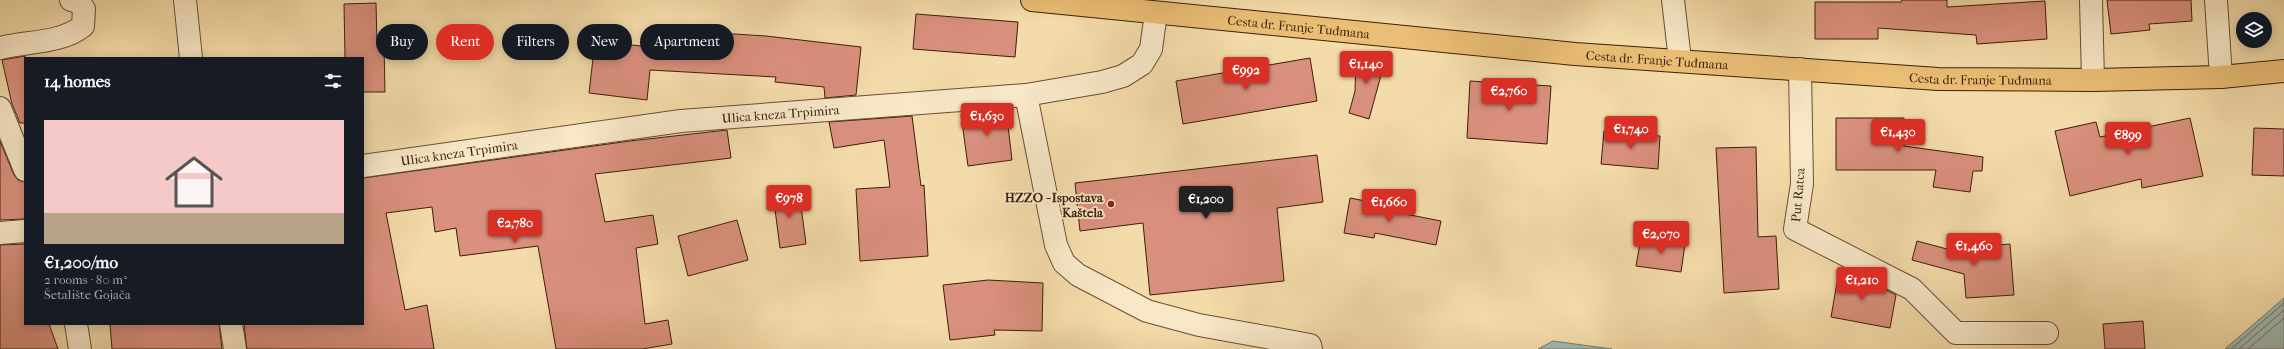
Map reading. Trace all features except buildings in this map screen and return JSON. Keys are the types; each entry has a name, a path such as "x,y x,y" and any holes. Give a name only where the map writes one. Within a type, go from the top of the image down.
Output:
{"main road":[{"name":"Cesta dr. Franje Tuđmana","path":"1032,0 1575,54 1680,60 1938,79 2093,80 2221,77 2284,71"}],"street":[{"path":"0,48 62,38 74,34 83,26 84,9 78,2 71,0"},
{"path":"185,0 191,57"},
{"path":"1673,0 1680,60"},
{"path":"2090,0 2093,80"},
{"path":"2216,0 2221,77"},
{"name":"Ulica kneza Trpimira","path":"364,166 681,121 1026,95 1102,82 1123,76 1142,64 1151,49 1156,13"},
{"name":"Put Ratca","path":"1800,69 1802,184 1795,229 1912,289 1956,333 2047,333"},
{"path":"1026,95 1056,245 1064,263 1078,275 1147,311 1199,325 1310,347"},
{"path":"0,108 24,168"},
{"path":"0,233 24,232"},
{"path":"76,325 80,349"},
{"path":"231,325 235,349"}],"water":[{"path":"2284,298 2284,349 2225,349"},
{"path":"1553,341 1612,349 1538,349"}],"place":[{"name":"HZZO - Ispostava Kaštela","path":"1111,204"}]}
